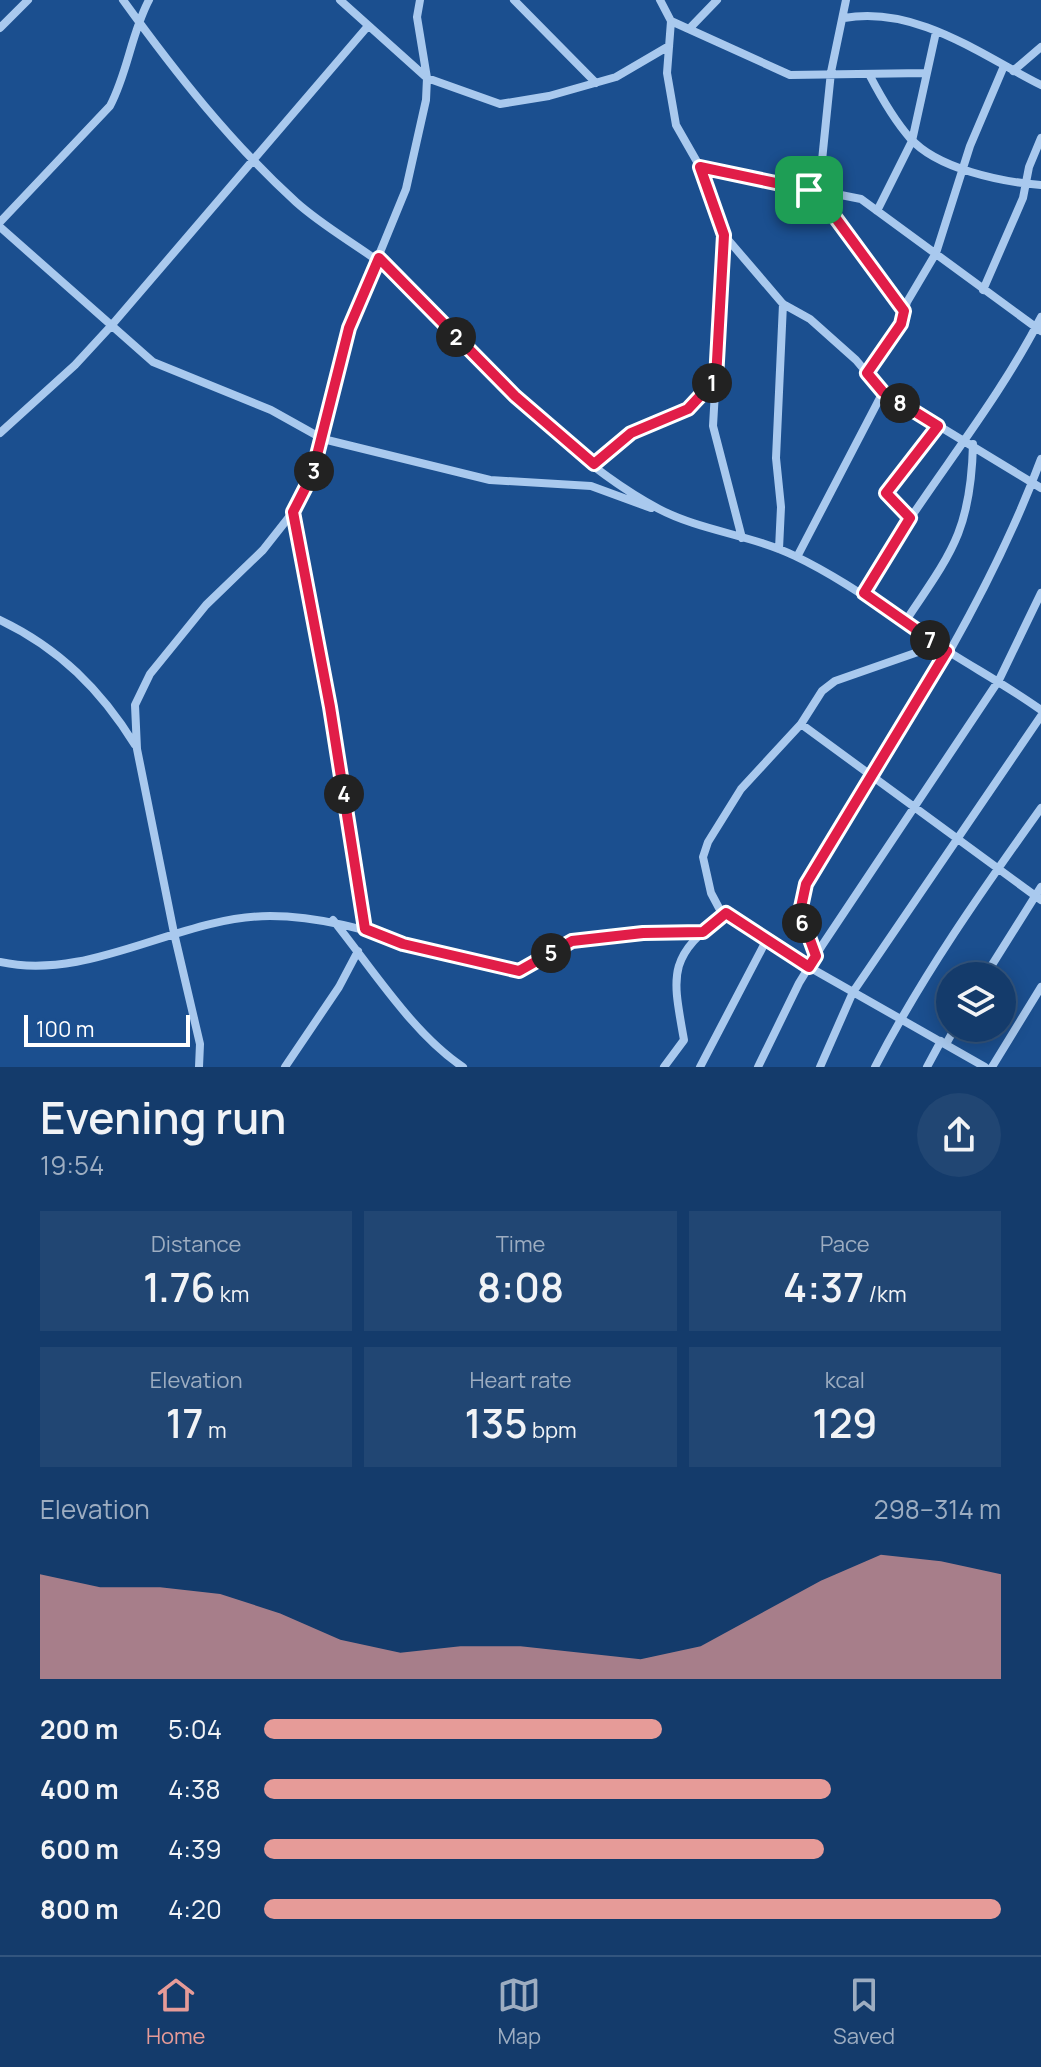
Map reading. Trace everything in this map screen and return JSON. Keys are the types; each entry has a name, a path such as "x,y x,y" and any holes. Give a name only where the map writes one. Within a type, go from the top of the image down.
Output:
{"street":[{"path":"0,28 28,0"},
{"path":"123,0 218,123 252,160 322,223 379,258 515,396 594,464 660,510"},
{"path":"149,0 138,20 121,85 110,106 0,225 153,362 271,410 323,439 490,480 591,486 779,549 864,593 947,651 999,680 1041,710"},
{"path":"340,0 427,78 500,104 596,83 636,67 669,46"},
{"path":"199,1067 200,1044 137,749 134,725 140,689 206,605 263,550 293,512 312,475 349,328 406,189 427,78 418,28 420,0"},
{"path":"514,0 596,83"},
{"path":"660,0 671,21 670,102 685,145 700,167 724,235 783,304 810,319 883,392 970,442 1041,488"},
{"path":"689,29 717,0"},
{"path":"846,0 831,72 814,190 904,311"},
{"path":"844,18 860,15 905,21 968,43 1041,85"},
{"path":"671,21 790,75 925,73"},
{"path":"0,433 5,424 75,365 111,326 368,26"},
{"path":"877,211 912,141 936,32"},
{"path":"867,373 901,324 904,311 936,253 962,170 1008,68 1041,47"},
{"path":"870,76 912,141 962,170 1041,185"},
{"path":"983,290 1041,138"},
{"path":"700,167 861,199 1038,330"},
{"path":"724,235 713,426 742,538"},
{"path":"779,549 781,507 776,458 783,304"},
{"path":"864,593 910,518 970,442 1038,330 1041,317"},
{"path":"594,464 631,433 688,409 716,379"},
{"path":"797,557 883,392"},
{"path":"910,518 886,493 938,426"},
{"path":"905,622 952,552 963,527 970,442"},
{"path":"816,956 802,923 801,901 806,884 947,651 1004,547 1041,459"},
{"path":"293,512 330,707 365,929"},
{"path":"758,1067 809,967 999,680 1039,604 1041,593"},
{"path":"0,620 42,643 76,669 108,703 137,749"},
{"path":"938,645 835,681 822,691 801,724 741,789 708,842 703,857 705,875 719,908 726,913 809,967 985,1067"},
{"path":"820,1067 853,992 1041,716"},
{"path":"801,724 916,805 1038,898"},
{"path":"875,1067 899,1018 1041,808"},
{"path":"995,962 1038,898 1041,887"},
{"path":"664,1067 684,1040 674,984 681,958 703,932 726,913"},
{"path":"0,962 40,966 78,961 174,933 265,916 333,920 403,944 519,971 572,941 654,932 703,932"},
{"path":"333,920 423,1032 463,1067"},
{"path":"700,1067 767,939"},
{"path":"285,1067 339,987 358,951"},
{"path":"992,1067 1041,987"},
{"path":"927,1067 943,1043"}],"route":[{"path":"700,167 809,190 832,213 904,311 901,324 867,373 883,392 938,426 886,493 910,518 864,593 947,651 921,699 806,884 800,912 816,956 809,967 726,913 703,932 665,931 572,941 519,971 403,944 365,929 330,707 293,512 312,475 349,328 379,258 515,396 594,464 631,433 688,409 716,379 724,235 700,167"}]}
